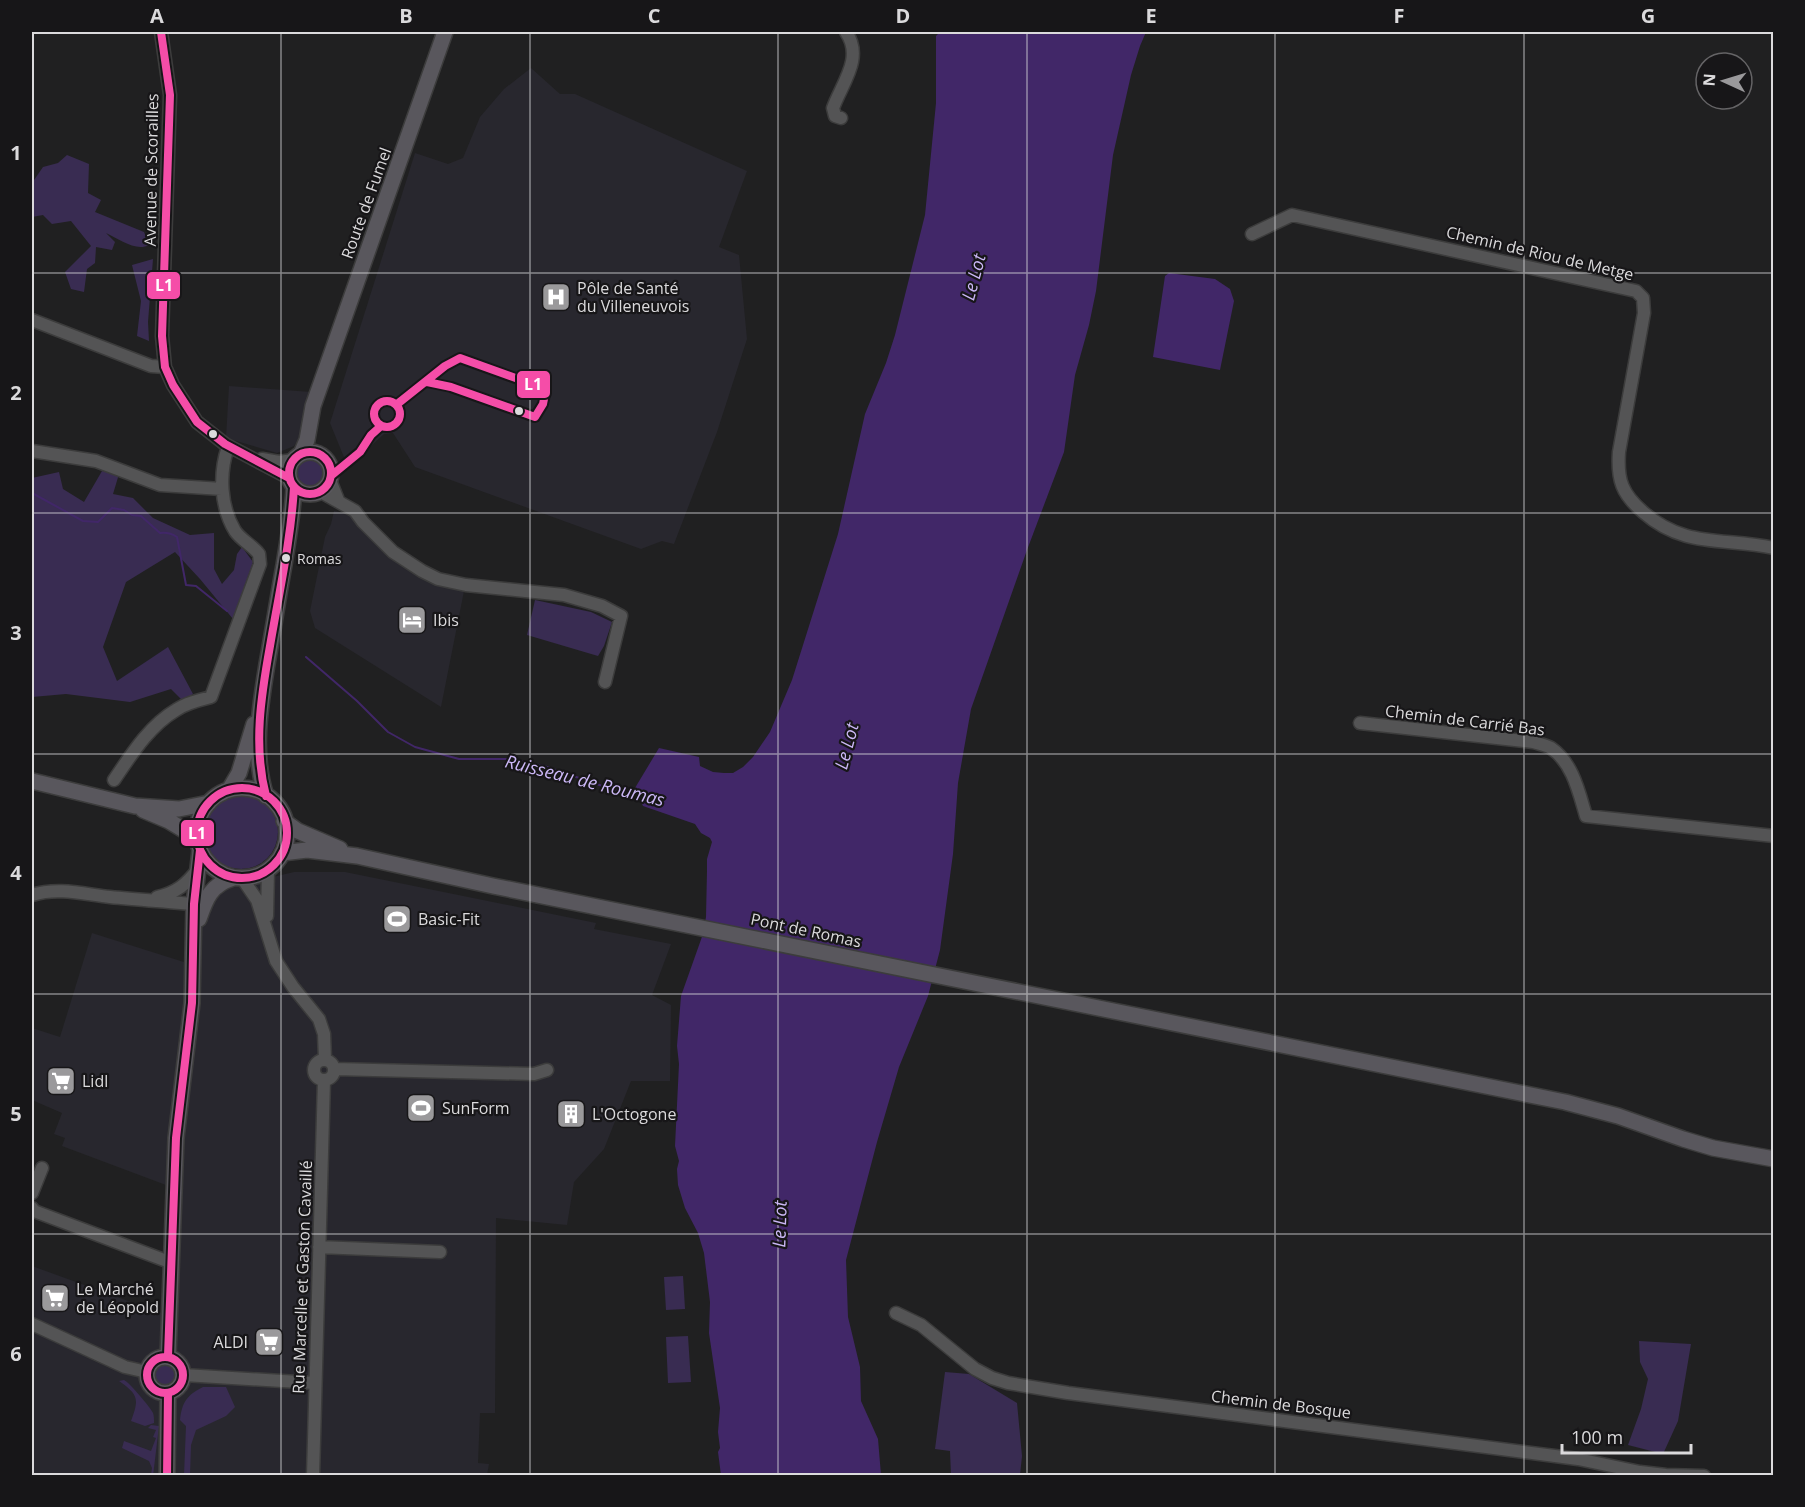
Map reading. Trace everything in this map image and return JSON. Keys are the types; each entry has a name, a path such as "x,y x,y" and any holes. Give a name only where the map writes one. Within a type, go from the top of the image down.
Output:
{"main road":[{"name":"Route de Fumel","path":"297,457 307,440 313,406 445,32"},
{"name":"Route de Fumel","path":"321,386 318,440 322,455"},
{"path":"266,796 260,778 258,759 261,701 288,539 292,483 289,468 297,457 315,452 322,455 330,464 321,489 302,508 288,539"},
{"path":"292,483 302,493 321,489"},
{"path":"229,790 239,773 261,701"},
{"path":"32,781 135,806 179,809 209,802"},
{"path":"168,1356 171,1328 176,1148 192,1003 195,933 199,905 200,819 209,802 229,790 248,789 266,796 274,802 284,821 286,832 282,853 268,870 252,877 238,878 216,885 199,905"},
{"path":"135,806 169,821 198,844 206,860 214,869 238,878"},
{"path":"284,821 298,831 357,855"},
{"path":"282,853 307,849 357,855"},
{"name":"Pont de Romas","path":"357,855 493,886 1565,1102 1618,1116 1683,1139 1740,1153"},
{"path":"1740,1153 1773,1152"},
{"path":"1740,1153 1773,1159"},
{"path":"168,1356 181,1365 184,1375 179,1387 168,1393 152,1388 147,1372 152,1361 168,1356"},
{"path":"167,1476 168,1393"}],"street":[{"name":"Avenue de Scorailles","path":"161,32 170,95 162,336 165,367 173,385 197,422 228,447 279,462 297,457"},
{"path":"841,118 835,116 833,108 853,63 852,42 846,32"},
{"name":"Chemin de Riou de Metge","path":"1252,234 1292,215 1636,291 1643,298 1644,313 1619,452 1618,469 1621,486 1633,503 1655,523 1686,537 1773,548"},
{"path":"32,320 152,366 165,367"},
{"path":"114,780 163,719 176,709 211,698 260,564 259,554 234,530 222,489 223,467 228,447"},
{"path":"32,450 96,461 160,485 222,489"},
{"name":"Avenue de Scorailles","path":"247,454 292,483"},
{"path":"321,489 355,511 393,552 438,579 466,585 564,595 602,606 621,616 605,682"},
{"name":"Chemin de Carrié Bas","path":"1360,723 1533,742 1550,747 1564,760 1576,785 1586,816 1773,836"},
{"path":"144,900 176,892 189,881 198,868"},
{"path":"267,926 268,870"},
{"path":"238,878 257,900 267,926 276,961 293,987 319,1019 324,1034 325,1059"},
{"path":"32,895 66,891 199,905"},
{"path":"319,1060 331,1061 335,1069 333,1076 324,1080 315,1076 314,1069 319,1060"},
{"path":"335,1069 524,1074 547,1070"},
{"name":"Rue Marcelle et Gaston Cavaillé","path":"313,1476 324,1080"},
{"path":"32,1193 42,1168"},
{"path":"32,1208 34,1211 172,1263"},
{"path":"319,1247 440,1252"},
{"name":"Chemin de Bosque","path":"896,1313 921,1325 975,1370 1008,1383 1068,1393 1567,1458 1640,1472 1704,1476"},
{"path":"32,1324 125,1366 147,1372"},
{"path":"184,1375 315,1383"}],"shaded area":[{"name":"Pôle de Santé du Villeneuvois","path":"531,68 560,94 575,94 747,171 719,247 739,255 747,339 717,432 674,544 662,541 641,549 415,467 393,433 384,434 348,467 330,423 415,153 448,164 463,158 480,117 504,89"},
{"path":"67,155 89,164 88,193 101,200 95,212 144,232 149,245 133,246 106,233 115,242 112,250 96,247 95,263 87,269 84,292 71,289 65,272 91,246 71,221 52,224 43,215 32,217 32,183 43,167 58,163"},
{"path":"153,259 148,322 149,341 137,336 141,301 132,265"},
{"path":"229,386 311,392 298,440 294,446 277,453 226,438"},
{"path":"311,458 322,463 327,474 322,485 311,490 300,485 295,474 300,463"},
{"path":"102,471 119,474 113,494 133,498 153,518 190,535 214,533 214,569 222,584 234,570 237,554 242,547 253,562 233,619 175,552 126,582 103,647 117,681 168,647 193,694 183,701 171,689 130,702 66,694 32,697 32,478 59,472 63,489 84,502"},
{"path":"334,511 349,514 375,544 421,576 444,587 464,591 441,707 315,628 310,611 325,537"},
{"path":"535,600 591,612 612,622 598,656 527,635"},
{"path":"248,795 268,805 276,818 278,832 276,846 268,859 255,867 234,869 214,859 206,846 204,825 214,805 227,797"},
{"path":"294,872 345,872 596,923 594,929 671,944 652,995 671,1005 670,1081 631,1081 604,1149 574,1182 567,1225 496,1218 495,1413 480,1413 478,1463 489,1464 487,1475 32,1475 32,1266 164,1314 166,1185 62,1146 65,1138 54,1134 62,1113 32,1100 32,1028 60,1037 92,933 187,963 209,904 230,887"},
{"path":"683,1276 685,1309 666,1310 664,1277"},
{"path":"688,1336 691,1382 668,1383 666,1337"},
{"path":"1639,1341 1691,1344 1678,1421 1663,1454 1628,1445 1641,1409 1648,1379 1640,1362"},
{"path":"165,1363 174,1367 178,1376 174,1385 165,1389 156,1385 152,1376 156,1367"},
{"path":"945,1372 969,1374 1017,1403 1022,1456 1020,1475 951,1475 950,1451 935,1449"},
{"path":"124,1380 151,1410 154,1423 145,1426 131,1421 136,1398 119,1381"},
{"path":"203,1387 226,1387 235,1407 226,1416 196,1430 191,1445 190,1475 184,1475 186,1426 180,1420 181,1414 186,1400"},
{"path":"151,1425 159,1426 153,1476 149,1461 122,1448 124,1441 151,1451 156,1438 153,1437 156,1430 148,1428"}],"water":[{"name":"Le Lot","path":"940,32 1146,32 1131,75 1113,155 1096,291 1075,375 1064,452 971,709 958,783 953,854 940,950 928,996 899,1067 846,1260 848,1317 860,1367 861,1401 878,1439 881,1475 721,1475 718,1452 720,1448 718,1432 720,1408 709,1333 710,1302 704,1253 678,1185 679,1161 675,1146 679,1064 677,1046 681,996 703,934 706,917 707,859 712,842 710,838 701,833 695,824 643,806 635,788 659,748 699,757 700,766 713,772 733,773 743,767 753,757 770,732 792,680 838,534 865,414 895,335 925,215 936,103 936,36"},
{"path":"1169,273 1215,279 1230,289 1234,301 1220,370 1153,357 1165,276"}],"waterway":[{"name":"Ruisseau de Roumas","path":"32,493 83,521 98,522 112,508 124,510 132,515 141,516 160,533 169,533 177,537 186,585 196,586 227,611"},
{"name":"Ruisseau de Roumas","path":"306,657 357,701 388,732 415,747 459,759 510,759 544,766 617,791 641,796"}],"transit line":[{"name":"L1","path":"161,32 170,95 162,336 165,367 173,385 197,422 225,444 289,478"},
{"name":"L1","path":"396,405 445,366 460,358 546,389 543,404 535,417 451,387 427,382"},
{"name":"L1","path":"387,401 396,405 400,414 396,423 387,427 378,423 374,414 378,405 387,401"},
{"name":"L1","path":"332,475 360,452 371,435 381,426"},
{"name":"L1","path":"310,452 318,453 325,458 330,465 331,473 330,481 325,488 318,493 310,494 302,493 295,488 290,481 289,473 290,465 295,458 302,453 310,452"},
{"name":"L1","path":"266,796 259,740 261,702 287,547 294,487"},
{"name":"L1","path":"242,788 259,792 274,801 283,816 287,833 283,850 274,865 259,874 242,878 225,874 210,865 201,850 197,833 201,816 210,801 225,792 242,788"},
{"name":"L1","path":"168,1356 176,1138 192,1003 194,904 200,850"},
{"name":"L1","path":"165,1357 178,1362 183,1375 178,1388 165,1393 152,1388 147,1375 152,1362 165,1357"},
{"name":"L1","path":"167,1476 168,1393"}],"place":[{"name":"Pôle de Santé du Villeneuvois","path":"556,297"},
{"name":"Romas","path":"286,558"},
{"name":"Ibis","path":"412,620"},
{"name":"Basic-Fit","path":"397,919"},
{"name":"Lidl","path":"61,1081"},
{"name":"SunForm","path":"421,1108"},
{"name":"L'Octogone","path":"571,1114"},
{"name":"Le Marché de Léopold","path":"55,1298"},
{"name":"ALDI","path":"269,1342"}]}
